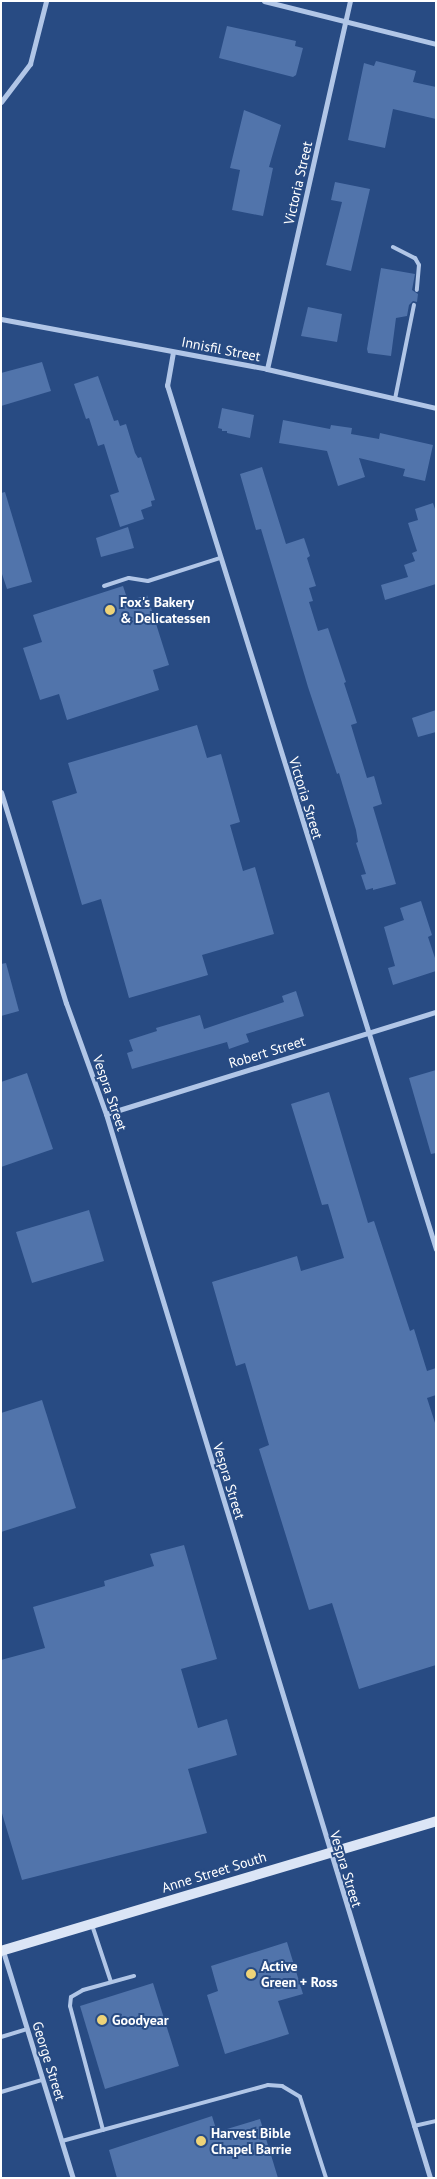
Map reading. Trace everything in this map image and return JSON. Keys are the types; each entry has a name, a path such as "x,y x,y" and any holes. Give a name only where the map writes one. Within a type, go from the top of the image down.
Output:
{"street":[{"path":"1,102 30,64 46,1"},
{"path":"264,1 436,44"},
{"name":"Victoria Street","path":"268,369 350,1"},
{"name":"Innisfil Street","path":"1,319 268,369 436,408"},
{"name":"Victoria Street","path":"173,352 167,385 436,1249"},
{"name":"Vespra Street","path":"1,792 66,1003 106,1114 430,2178"},
{"name":"Robert Street","path":"106,1114 436,1012"},
{"name":"Anne Street South","path":"2,1949 92,1925 329,1851 436,1820"},
{"name":"George Street","path":"2,1949 73,2178"}],"lane":[{"path":"393,248 415,258 420,273 417,290"},
{"path":"394,399 414,306"},
{"path":"104,586 129,578 148,581 220,558"},
{"path":"92,1925 111,1982"},
{"path":"103,2130 70,2006 71,1997 83,1990 134,1976"},
{"path":"1,2037 27,2029"},
{"path":"1,2092 42,2080"},
{"path":"62,2140 268,2085 282,2086 300,2097 326,2178"},
{"path":"414,2126 436,2121"}],"building":[{"path":"227,26 296,41 295,46 303,48 296,75 293,77 219,58"},
{"path":"376,61 416,71 413,82 436,87 436,119 393,109 385,148 348,140 364,63 374,66"},
{"path":"244,110 281,125 269,167 273,168 263,216 232,210 240,170 230,168"},
{"path":"335,182 370,189 351,271 326,265 342,202 331,200"},
{"path":"381,268 415,274 412,290 418,294 417,302 413,301 409,305 407,316 396,318 391,356 368,353 367,349"},
{"path":"308,307 342,314 337,342 301,336"},
{"path":"42,362 51,391 1,406 1,373"},
{"path":"98,376 114,421 118,420 120,426 126,424 135,453 138,458 141,457 155,500 151,501 152,506 141,510 144,519 120,527 110,495 119,492 104,444 98,446 89,418 86,419 74,384"},
{"path":"222,408 254,415 250,438 227,433 227,431 222,431 222,429 218,428"},
{"path":"283,420 330,429 331,425 352,428 351,434 379,439 380,433 433,445 425,481 403,476 405,469 359,458 365,477 338,486 327,451 279,443"},
{"path":"262,467 286,544 304,538 310,556 307,558 316,586 309,588 313,601 309,602 318,631 328,628 346,682 344,683 357,723 351,725 367,778 374,776 382,804 373,807 396,884 366,890 361,875 366,874 356,843 358,842 356,830 339,773 337,774 308,687 261,529 256,530 240,474"},
{"path":"5,492 32,582 7,589 1,571 1,493"},
{"path":"433,503 436,512 436,584 385,600 381,585 408,577 404,565 415,561 412,553 417,551 408,523 418,520 415,509"},
{"path":"128,527 134,548 101,557 96,538"},
{"path":"123,586 128,601 147,595 169,665 153,670 159,690 67,720 59,694 40,700 23,648 42,642 33,615"},
{"path":"436,710 436,732 418,737 412,718"},
{"path":"197,725 207,758 221,754 240,822 230,825 243,871 255,867 274,934 202,955 208,975 129,998 101,899 82,905 52,801 77,793 68,763"},
{"path":"421,901 432,935 428,937 436,961 436,971 393,985 388,968 395,966 384,927 404,920 400,908"},
{"path":"6,963 19,1011 1,1016 1,964"},
{"path":"296,991 304,1016 246,1034 249,1042 229,1049 227,1042 132,1069 127,1053 133,1051 129,1040 157,1031 156,1028 200,1015 204,1029 284,1002 282,996"},
{"path":"436,1070 436,1153 431,1154 409,1078"},
{"path":"27,1073 53,1149 1,1167 1,1082"},
{"path":"329,1092 368,1223 374,1221 410,1331 414,1329 427,1371 436,1368 436,1395 427,1398 436,1426 436,1665 359,1689 332,1603 309,1610 259,1449 269,1445 245,1363 236,1366 212,1282 297,1256 301,1271 344,1258 328,1204 322,1205 291,1104"},
{"path":"89,1210 104,1261 32,1283 16,1232"},
{"path":"42,1400 76,1508 1,1532 1,1413"},
{"path":"184,1545 217,1659 181,1669 198,1728 227,1719 237,1755 188,1769 207,1833 22,1880 1,1810 1,1660 45,1648 33,1607 105,1586 104,1581 154,1566 150,1554"},
{"path":"287,1942 303,1994 278,2001 289,2034 225,2054 207,1995 218,1991 211,1966"},
{"path":"153,1983 179,2066 105,2089 80,2006"},
{"name":"Harvest Bible Chapel Barrie","path":"212,2116 217,2132 260,2119 278,2178 117,2178 109,2150"}],"place":[{"name":"Fox's Bakery & Delicatessen","path":"110,610"},
{"name":"Active Green + Ross","path":"251,1974"},
{"name":"Goodyear","path":"102,2020"},
{"name":"Harvest Bible Chapel Barrie","path":"201,2141"}]}
